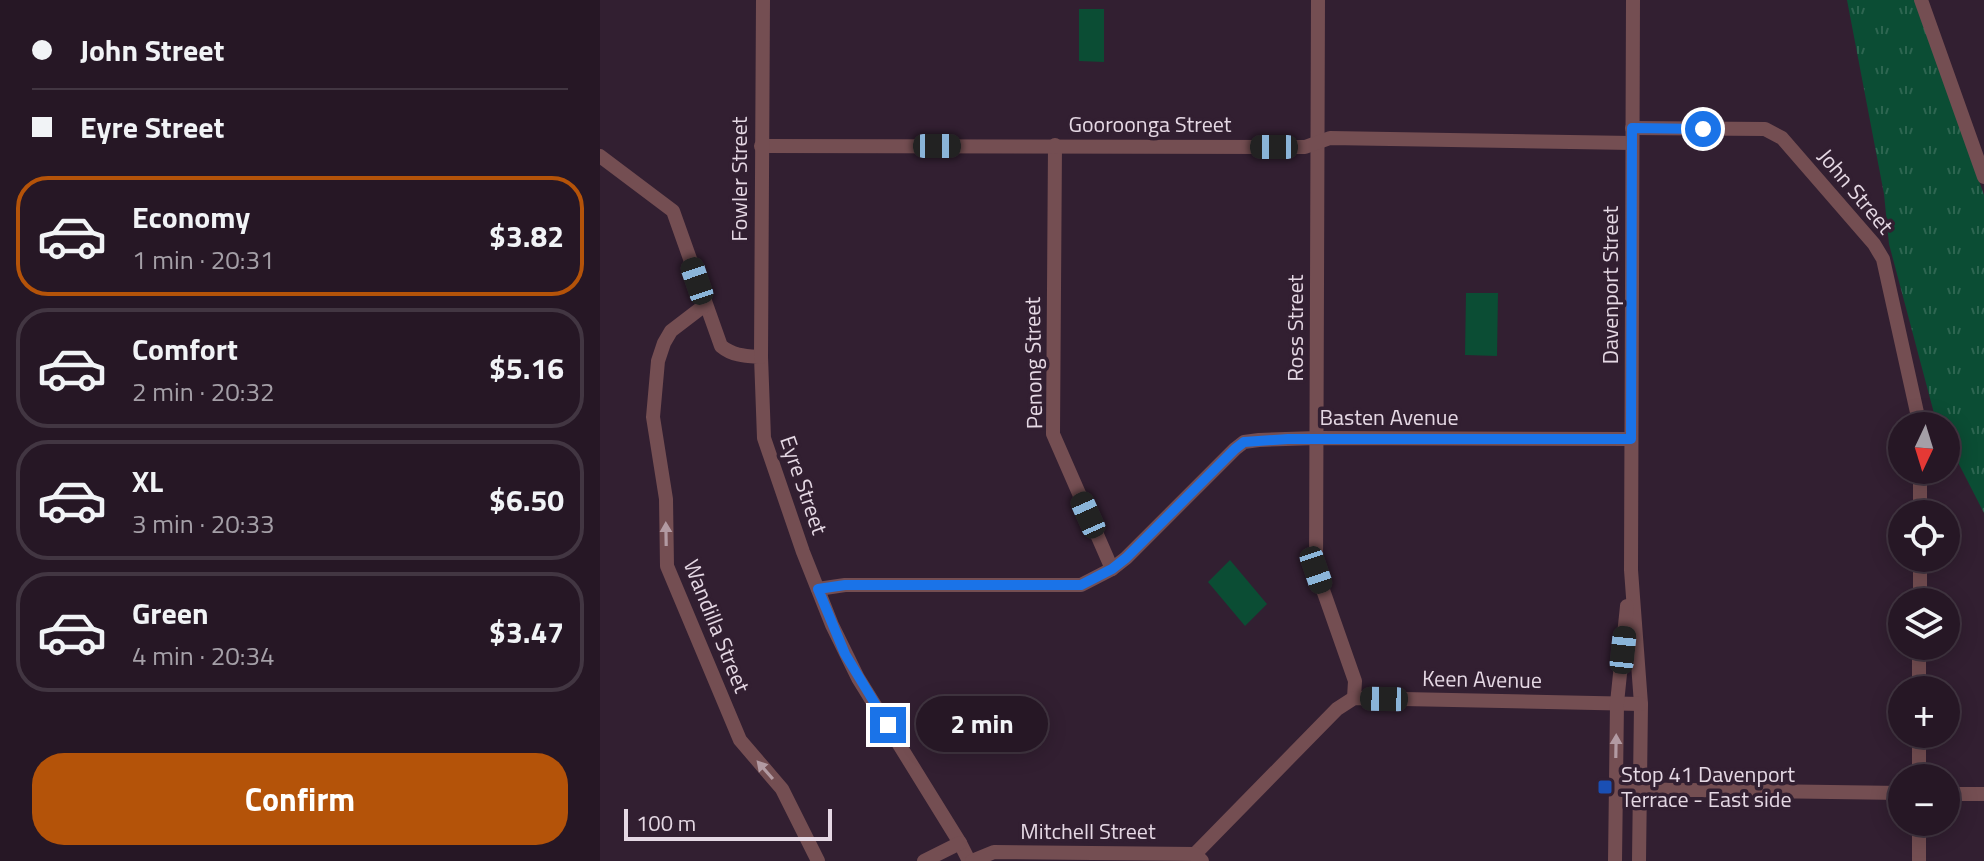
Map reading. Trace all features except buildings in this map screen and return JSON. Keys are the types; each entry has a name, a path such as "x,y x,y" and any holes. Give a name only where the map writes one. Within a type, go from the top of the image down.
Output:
{"street":[{"name":"Fowler Street","path":"761,357 763,0"},
{"name":"Ross Street","path":"1318,0 1316,570 1355,681 1354,698"},
{"name":"Davenport Street","path":"1631,570 1633,0"},
{"path":"1921,0 1984,177"},
{"name":"John Street","path":"1632,136 1765,129 1782,138 1874,244 1883,259 1917,412"},
{"name":"Gooroonga Street","path":"761,146 1305,147 1330,138 1632,136"},
{"name":"Penong Street","path":"1055,145 1053,434 1112,569"},
{"path":"600,156 673,211 721,346 728,352 761,357"},
{"name":"Wandilla Street","path":"705,305 671,331 658,361 653,417 666,499 667,566 740,740 782,789 818,861"},
{"name":"Eyre Street","path":"761,357 764,438 832,625 858,678 971,861"},
{"name":"Basten Avenue","path":"818,589 845,585 1081,585 1126,558 1244,442 1317,438 1631,439"},
{"path":"1615,861 1617,703 1631,570"},
{"path":"1631,570 1641,704 1639,861"},
{"path":"1199,858 1337,709 1354,698"},
{"name":"Keen Avenue","path":"1354,698 1641,704"},
{"path":"1616,789 1888,793"},
{"path":"1960,794 1984,794"},
{"path":"1919,836 1919,861"},
{"path":"924,861 960,843"},
{"name":"Mitchell Street","path":"971,861 994,852 1199,858"}],"green space":[{"path":"1847,0 1916,0 1984,195 1984,513 1960,466 1960,412 1934,412 1889,244 1884,194"},
{"path":"1079,9 1104,9 1104,62 1079,61"},
{"path":"1466,293 1498,293 1497,356 1465,355"},
{"path":"1230,560 1267,604 1245,626 1208,582"}],"place":[{"name":"Stop 41 Davenport Terrace - East side","path":"1605,787"}],"route":[{"path":"888,725 845,654 818,589 845,585 1081,585 1126,558 1244,442 1317,438 1631,439 1632,128 1703,129"}]}
